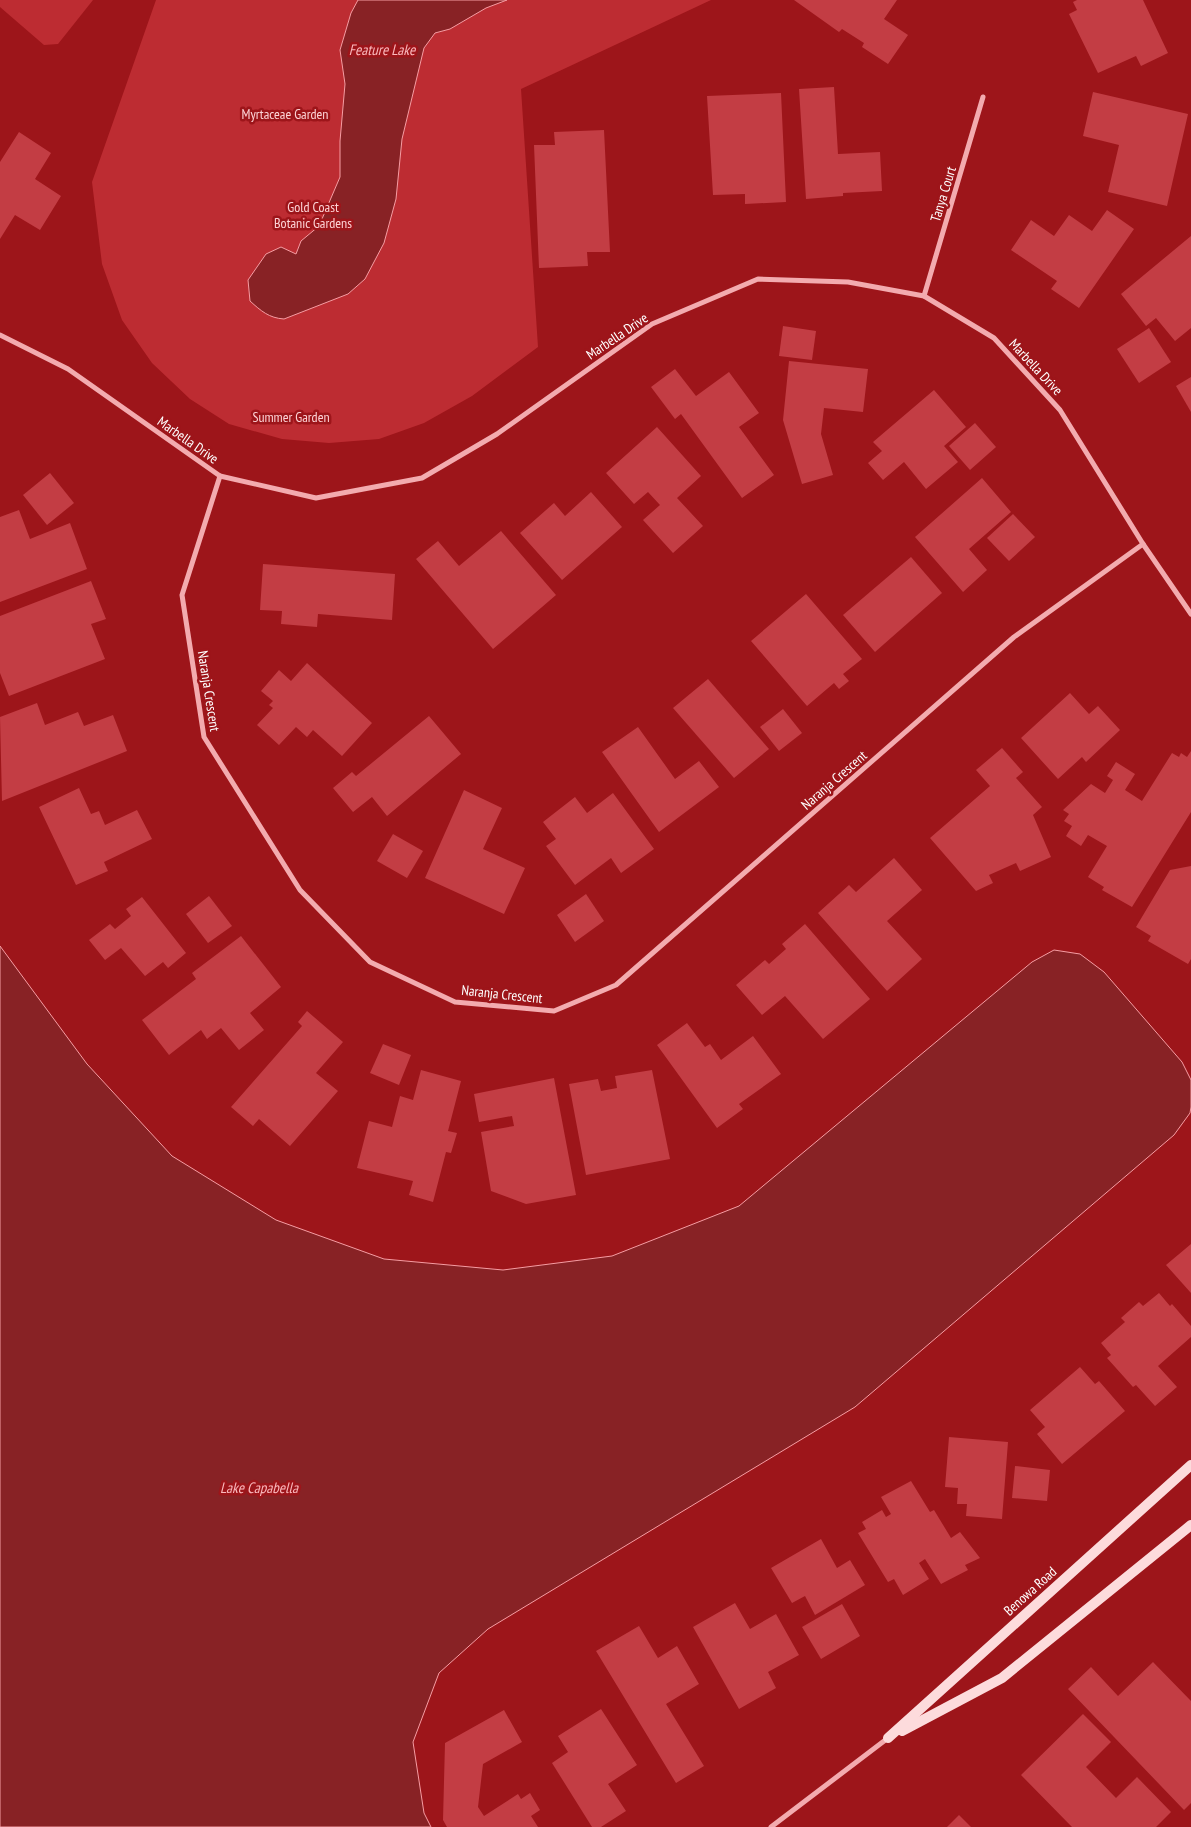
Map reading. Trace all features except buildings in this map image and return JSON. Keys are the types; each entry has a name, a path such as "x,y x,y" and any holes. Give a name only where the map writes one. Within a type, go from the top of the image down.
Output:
{"street":[{"name":"Tanya Court","path":"924,296 983,97"},
{"name":"Marbella Drive","path":"0,335 68,369 220,476 316,498 422,478 497,434 652,324 758,279 848,282 924,296 994,338 1060,410 1143,544 1191,614"},
{"name":"Naranja Crescent","path":"220,476 182,595 204,737 214,754 300,890 370,962 454,1002 554,1010 616,985 1014,638 1143,544"},
{"name":"Benowa Road","path":"771,1827 888,1738 1191,1465"},
{"name":"Benowa Road","path":"888,1738 1002,1678 1191,1525"}],"green space":[{"path":"0,0 93,0 58,44 44,45 0,7"},
{"name":"Gold Coast Botanic Gardens","path":"156,0 711,0 521,89 538,347 472,396 424,423 379,439 329,443 282,439 229,424 190,399 152,363 122,320 102,264 92,182"}],"water":[{"name":"Feature Lake","path":"358,0 507,0 486,8 450,29 435,33 424,48 402,139 396,199 384,243 365,279 348,294 284,319 270,316 250,301 248,280 266,254 281,247 296,254 301,241 319,226 340,177 340,141 345,84 340,50 351,13"},
{"name":"Lake Capabella","path":"0,946 87,1064 172,1156 276,1220 384,1259 503,1270 612,1256 739,1206 1032,962 1054,950 1080,954 1104,972 1182,1062 1191,1080 1191,1107 1190,1113 1174,1135 855,1407 488,1629 439,1673 413,1742 424,1813 431,1827 0,1827"}],"park label":[{"name":"Myrtaceae Garden","path":"285,114"},
{"name":"Summer Garden","path":"291,417"}]}
